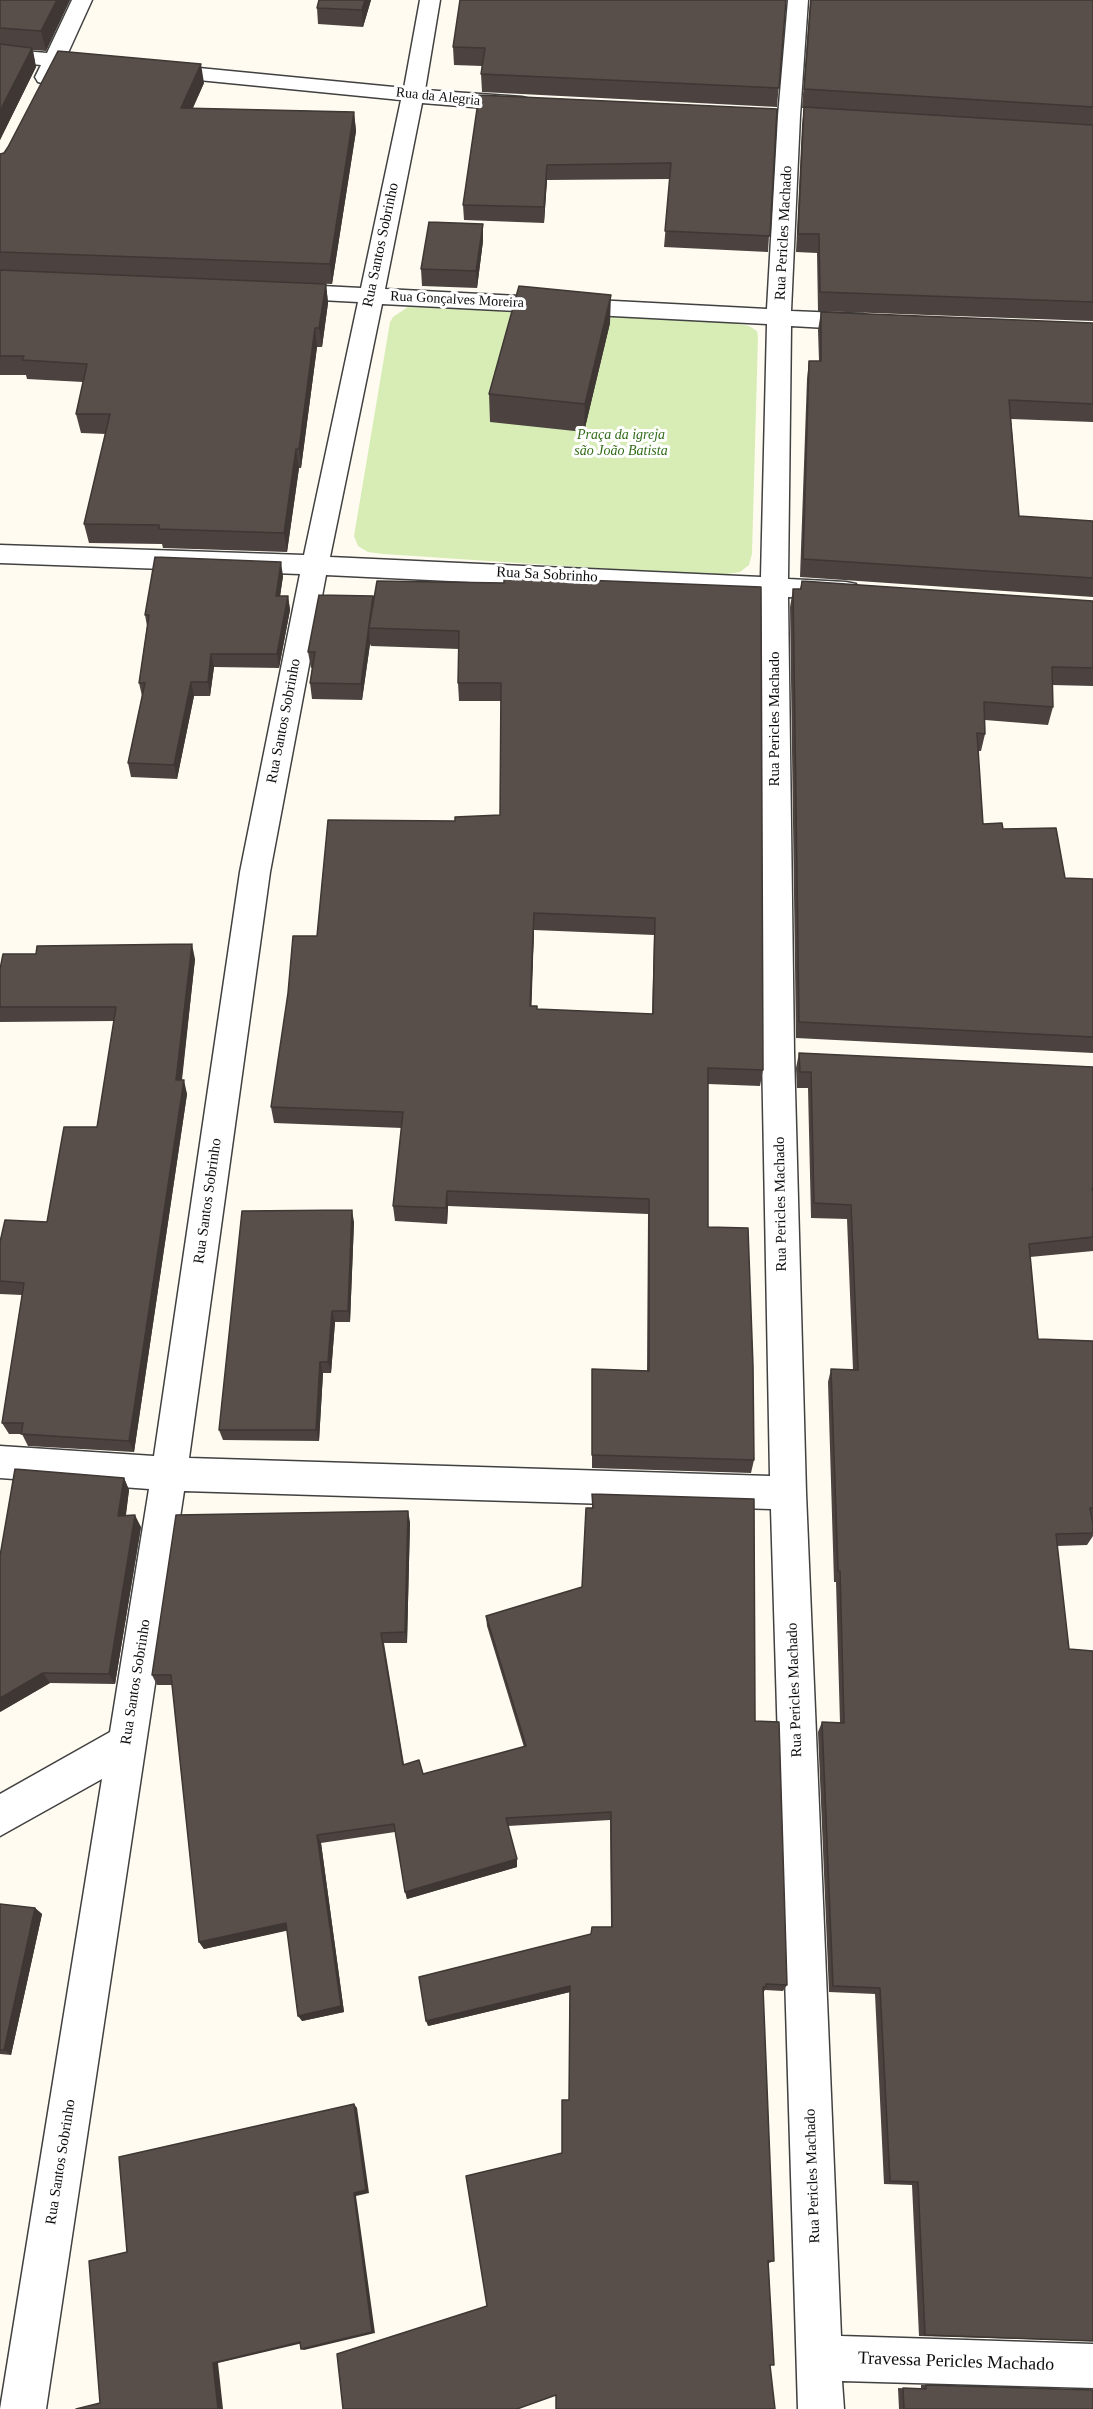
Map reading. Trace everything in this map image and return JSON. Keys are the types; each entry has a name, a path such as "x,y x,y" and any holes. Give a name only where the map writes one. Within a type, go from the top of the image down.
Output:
{"street":[{"path":"38,92 82,0"},
{"name":"Rua Santos Sobrinho","path":"23,2409 169,1474 255,872 315,565 413,96 430,0"},
{"name":"Rua Pericles Machado","path":"798,0 789,116 780,319 774,586 790,1053 788,1493 821,2409"},
{"path":"0,55 114,66"},
{"name":"Rua da Alegria","path":"137,68 375,90 446,100 541,105"},
{"name":"Rua Gonçalves Moreira","path":"263,291 884,323"},
{"name":"Rua Sa Sobrinho","path":"0,554 315,565 869,592"},
{"path":"0,1462 169,1474 788,1493"},
{"path":"0,1816 127,1743"},
{"name":"Travessa Pericles Machado","path":"819,2358 1093,2366"}],"green space":[{"name":"Praça da igreja são João Batista","path":"408,307 723,321 749,326 757,331 752,554 749,565 740,572 716,576 383,554 368,552 358,546 354,536 390,322 393,317"}],"building":[{"path":"0,0 57,0 41,31 0,28"},
{"path":"319,0 365,0 362,10 317,8"},
{"path":"460,0 786,0 779,88 481,74 485,48 453,47"},
{"path":"811,0 1093,0 1093,107 804,89"},
{"path":"0,44 32,48 0,111"},
{"path":"58,51 201,64 181,108 354,112 330,264 0,252 0,154 4,153 8,147"},
{"path":"479,95 777,109 770,236 665,231 671,163 547,165 544,207 463,205"},
{"path":"804,107 1093,125 1093,302 820,292 819,234 798,234"},
{"path":"429,222 483,224 476,271 421,269"},
{"path":"0,270 326,284 319,328 315,328 299,449 296,449 284,533 159,529 159,525 84,524 110,414 76,414 87,364 22,360 24,356 0,356"},
{"path":"519,286 611,295 585,404 489,394"},
{"path":"821,312 1093,323 1093,404 1009,400 1019,516 1093,521 1093,578 803,559 809,361 821,361"},
{"path":"155,557 281,562 276,596 288,596 277,654 211,654 208,682 191,682 174,765 128,763 145,683 139,683 149,615 145,615"},
{"path":"504,576 558,576 558,579 761,587 763,1070 708,1068 708,1227 748,1228 754,1460 592,1455 592,1369 649,1371 649,1199 447,1191 446,1208 393,1206 403,1112 271,1107 288,993 293,936 317,936 328,820 455,821 455,817 500,815 501,683 458,683 459,631 369,628 377,581 504,583","holes":["534,913 655,918 653,1014 537,1009 537,1006 530,1006"]},
{"path":"802,581 1093,601 1093,668 1052,667 1053,707 984,702 985,734 977,733 983,824 1002,823 1003,829 1056,828 1065,878 1093,879 1093,1037 799,1022 793,589 801,589"},
{"path":"319,595 373,596 361,684 310,683 315,652 308,652"},
{"path":"192,944 176,1080 184,1080 129,1441 21,1434 23,1423 2,1423 24,1283 0,1281 0,1242 5,1220 47,1222 64,1127 97,1127 116,1007 0,1007 0,969 3,954 36,954 37,946"},
{"path":"799,1053 1093,1067 1093,1237 1029,1244 1038,1339 1093,1341 1093,1508 1090,1508 1093,1533 1056,1534 1069,1649 1093,1651 1093,2341 925,2335 918,2182 890,2181 880,1988 833,1986 822,1722 844,1723 831,1369 858,1370 851,1205 814,1203 811,1072 800,1072"},
{"path":"352,1210 348,1311 332,1311 328,1362 320,1362 316,1430 219,1430 242,1211"},
{"path":"15,1469 124,1478 118,1516 135,1515 109,1674 43,1673 0,1698 0,1556"},
{"path":"592,1494 754,1499 755,1721 779,1722 787,1985 766,1984 766,1987 763,1987 774,2261 768,2261 774,2365 770,2365 775,2409 556,2409 556,2395 517,2409 343,2409 337,2354 487,2306 466,2176 562,2153 562,2100 569,2100 570,1986 426,2021 419,1977 591,1934 592,1927 612,1927 611,1812 506,1818 517,1859 405,1892 394,1824 317,1835 341,2006 298,2016 286,1923 199,1942 171,1675 152,1675 176,1515 408,1511 405,1632 381,1633 403,1765 419,1760 423,1774 526,1746 486,1616 582,1587 586,1508 593,1508"},
{"path":"0,1904 35,1908 4,2050 0,2050"},
{"path":"354,2104 366,2190 354,2193 372,2332 301,2349 300,2342 213,2363 218,2409 76,2409 100,2403 89,2261 127,2252 119,2157"},
{"path":"926,2385 1093,2390 1093,2409 904,2409 903,2388 926,2389"}]}
